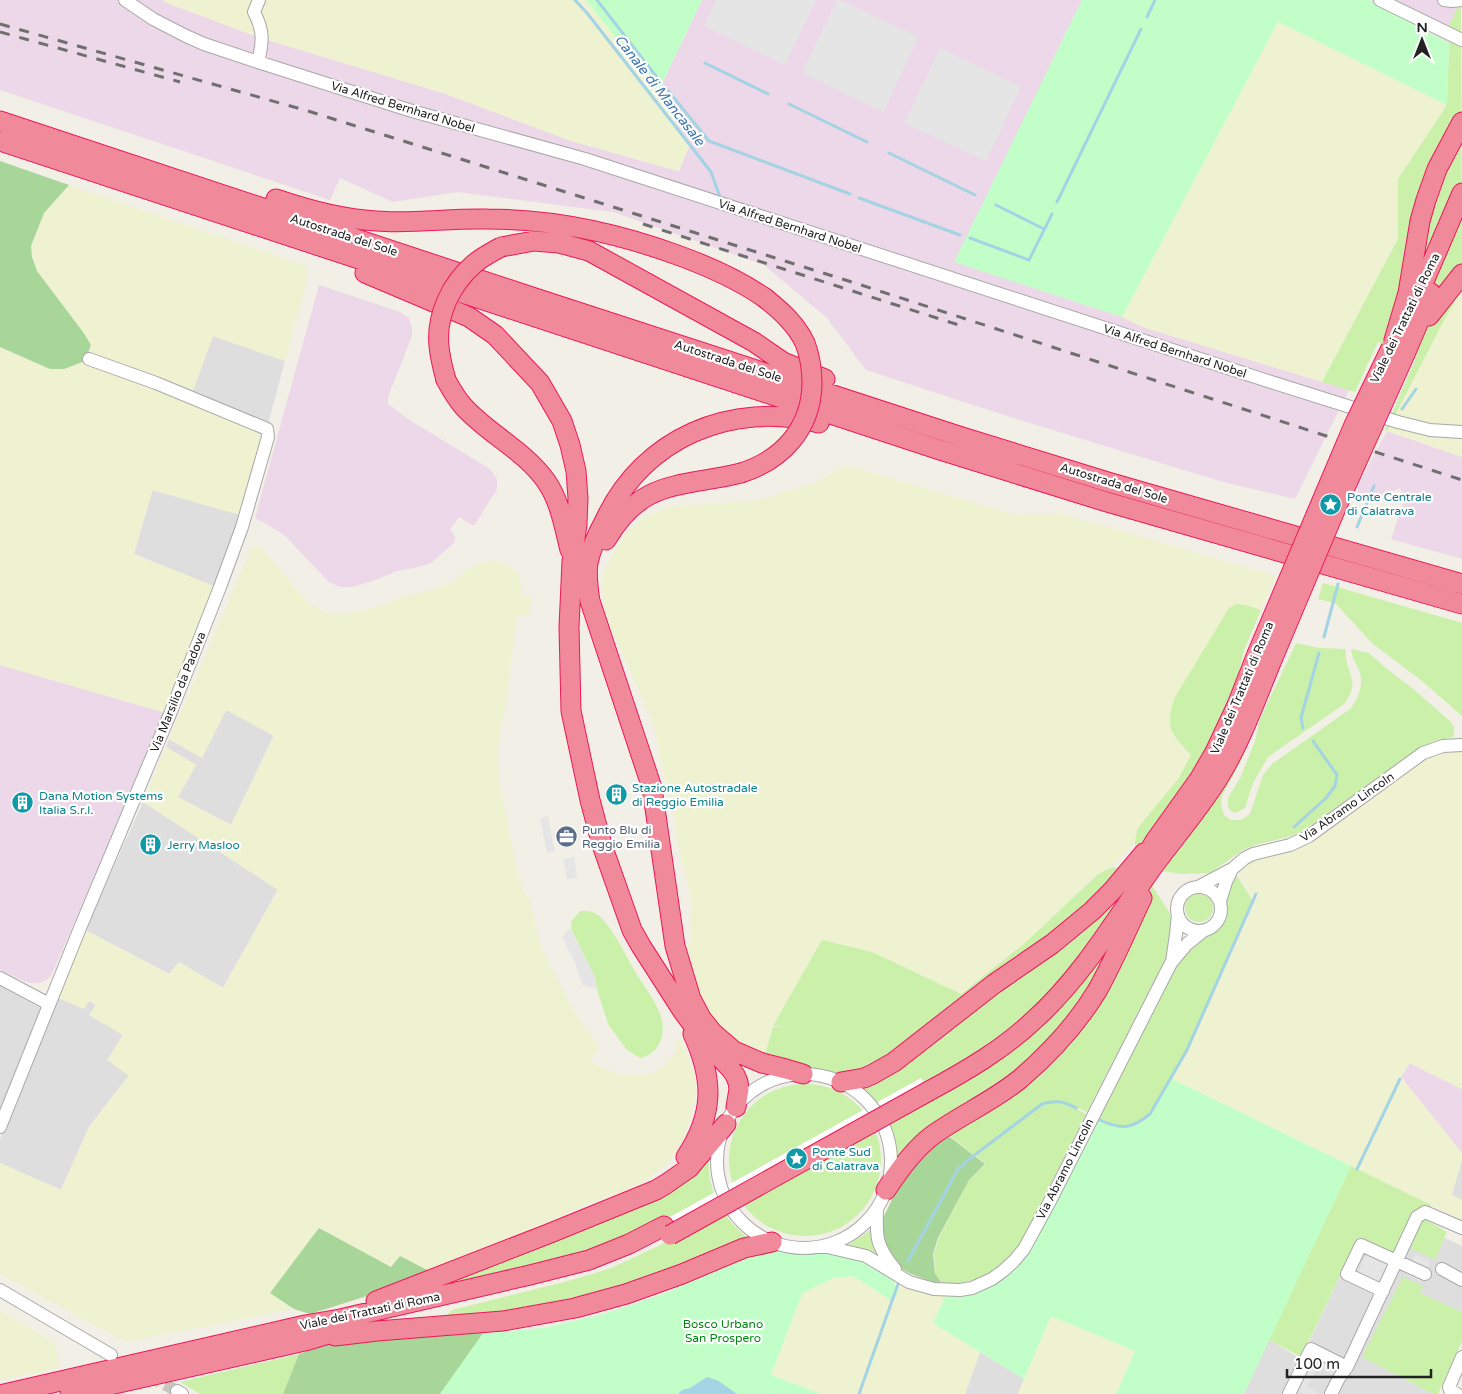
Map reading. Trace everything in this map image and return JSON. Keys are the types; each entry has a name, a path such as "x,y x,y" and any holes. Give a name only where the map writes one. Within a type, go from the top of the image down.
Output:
{"highway":[{"name":"Autostrada del Sole","path":"0,121 535,298 962,436 1135,490 1462,584"},
{"path":"1400,347 1420,221 1437,169 1462,122"},
{"name":"Autostrada del Sole","path":"0,141 940,450 1107,502 1462,604"},
{"path":"106,156 231,185 318,212 346,217 376,221 487,218 553,223 588,229 625,238 690,260 734,279 765,298 789,319 805,343 812,378 810,399 804,422 796,436 769,461 756,468 741,473 666,488 647,495 630,508 612,529 598,556 590,601"},
{"name":"Viale dei Trattati di Roma","path":"70,1394 307,1332 340,1319 569,1265 667,1231 926,1087 1014,1024 1036,1004 1072,964 1132,879 1164,841 1204,799 1223,768 1252,710 1264,657 1343,491 1400,347 1406,320 1422,288 1462,193"},
{"path":"230,217 469,316 495,335 540,383 562,421 576,471 578,498 572,562 569,627 571,710 590,800 602,845 632,930 682,1010 706,1043 730,1068 735,1076 739,1089 736,1107"},
{"name":"Viale dei Trattati di Roma","path":"1400,347 1416,327 1462,221"},
{"path":"572,562 555,496 545,480 525,459 474,418 462,405 446,380 438,346 439,328 443,311 457,282 475,263 500,247 534,241 559,243 589,251 745,337 783,362 962,436"},
{"path":"1400,347 1462,274"},
{"path":"803,1074 762,1064 734,1051 713,1033 701,1018 691,999 675,946 652,788 590,601 588,562 601,527 612,505 624,486 640,468 667,446 684,436 715,424 737,419 770,416 789,417 807,420 865,437 940,450"},
{"path":"841,1082 864,1078 894,1062 987,990 1052,944 1092,911 1164,841"},
{"path":"886,1190 897,1173 932,1136 1018,1080 1074,1024 1104,977 1147,888 1164,841"},
{"path":"578,1221 645,1189 666,1176 685,1157 699,1134 708,1103 707,1074 700,1050 682,1010"},
{"path":"307,1332 375,1301 644,1196 689,1168 726,1124"},
{"path":"307,1332 378,1331 503,1321 575,1308 626,1294 682,1274 744,1248 772,1242"},
{"name":"Viale dei Trattati di Roma","path":"4,1394 307,1332"}],"street":[{"name":"Via Alfred Bernhard Nobel","path":"125,0 153,19 186,36 258,62 412,110 584,159 1398,422 1430,430 1462,432"},
{"path":"258,62 262,35 260,23 254,12 259,0"},
{"path":"1380,0 1462,40"},
{"path":"1444,0 1462,0"},
{"name":"Via Marsilio da Padova","path":"0,1127 80,928 170,714 216,596 242,527 268,437 267,429 156,383 89,359"},
{"name":"Via Abramo Lincoln","path":"1171,963 1176,934 1178,904 1183,894 1188,890 1198,887 1232,869 1253,854 1290,845 1309,836 1424,753 1443,746 1462,745"},
{"name":"Via Abramo Lincoln","path":"823,1246 866,1256 909,1282 934,1289 960,1290 972,1288 992,1279 1014,1261 1024,1249 1049,1203 1171,963 1187,944 1202,931 1214,925 1218,920 1221,907 1220,901 1232,869"},
{"path":"1198,887 1211,890 1220,901"},
{"path":"1178,915 1187,928 1202,931"},
{"path":"0,978 49,1004"},
{"path":"803,1074 823,1076 841,1082 864,1098 876,1112 885,1128 891,1154 891,1172 886,1190 877,1209 862,1226 844,1238 823,1246 802,1248 772,1242 742,1222 731,1208 723,1193 718,1176 717,1158 720,1140 726,1124 736,1107 766,1083 784,1077 803,1074"},
{"name":"Via Abramo Lincoln","path":"877,1209 879,1245 886,1259 899,1275"},
{"path":"1331,1394 1347,1367 1417,1218 1425,1212 1462,1228"},
{"path":"1383,1291 1347,1274 1361,1245 1425,1274"},
{"path":"1442,1270 1462,1280"},
{"path":"0,1290 111,1354"},
{"path":"1288,1394 1311,1349 1347,1367"},
{"path":"1457,1394 1450,1390 1449,1387 1462,1357"}],"shaded area":[{"path":"0,0 162,0 261,38 446,94 571,141 678,171 689,147 658,92 702,0 1082,0 955,262 1122,317 1143,327 1349,390 1295,499 1223,482 1010,417 866,370 827,318 764,265 613,212 457,192 393,202 340,178 330,200 0,90"},
{"path":"716,0 816,0 785,65 704,26"},
{"path":"837,0 919,37 883,112 802,73"},
{"path":"1370,0 1461,0 1450,23 1449,43"},
{"path":"940,48 1021,87 986,161 904,123"},
{"path":"319,285 400,312 409,318 412,336 388,397 388,404 411,421 490,469 497,479 497,489 474,526 459,517 450,529 455,537 455,542 431,563 397,571 352,587 340,587 329,582 285,536 255,518"},
{"path":"213,336 285,361 268,424 192,393"},
{"path":"1387,431 1462,457 1462,559 1391,539 1404,501 1400,488 1371,501 1357,503 1358,485"},
{"path":"153,489 240,515 216,587 134,554"},
{"path":"0,665 166,713 51,976 45,981 38,983 24,981 0,970"},
{"path":"226,710 274,735 231,825 178,797 196,765 166,747 169,739 202,758"},
{"path":"143,802 278,889 223,988 180,963 170,974 85,930"},
{"path":"548,816 555,852 547,853 540,818"},
{"path":"574,857 577,878 567,879 563,859"},
{"path":"570,928 595,977 597,989 583,986 574,961 562,937"},
{"path":"0,986 42,1009 0,1111"},
{"path":"58,998 83,1008 89,1000 96,1005 89,1015 123,1035 129,1075 89,1127 61,1190 0,1163 0,1140"},
{"path":"1409,1063 1462,1089 1462,1153 1401,1077"},
{"path":"1462,1160 1462,1200 1451,1195"},
{"path":"1359,1236 1395,1253 1400,1243 1434,1259 1445,1238 1462,1246 1462,1312 1419,1293 1422,1286 1362,1357 1433,1394 1244,1394 1269,1340 1301,1359"},
{"path":"1368,1251 1389,1260 1378,1284 1357,1274"},
{"path":"1415,1254 1431,1262 1422,1282 1406,1274"},
{"path":"980,1352 1024,1379 1018,1394 965,1394"},
{"path":"1312,1354 1337,1367 1333,1375 1318,1367 1307,1387 1320,1394 1305,1394 1295,1389"}],"green space":[{"path":"162,0 586,0 658,92 689,147 679,171 571,141 446,94 261,38"},
{"path":"586,0 702,0 658,92"},
{"path":"1082,0 1370,0 1449,43 1447,105 1278,22 1122,317 954,262"},
{"path":"1461,0 1462,290 1443,322 1387,431 1385,430 1416,358 1378,342 1355,392 1322,382 1398,239 1398,179 1447,105 1450,23"},
{"path":"1278,22 1447,105 1398,179 1398,239 1322,382 1143,327 1122,317"},
{"path":"0,161 69,185 44,213 31,246 32,257 37,271 91,345 85,361 64,369 50,369 0,347"},
{"path":"69,185 307,266 306,283 285,361 213,336 192,393 92,356 91,345 37,271 32,257 31,246 44,213"},
{"path":"1462,290 1462,457 1387,431 1443,322"},
{"path":"0,347 50,369 64,369 85,361 154,384 258,431 264,443 240,515 152,490 134,554 216,587 166,713 0,665"},
{"path":"846,465 1012,514 1059,513 1276,576 1261,610 1240,604 1172,735 1191,755 1179,778 1137,830 1135,842 1112,866 1097,874 1025,943 960,993 872,952 822,941 773,1026 762,1063 713,1033 681,968 690,938 691,905 687,880 677,843 675,824 653,723 611,628 604,605 601,584 605,569 625,534 643,517 669,507 760,500 814,483"},
{"path":"260,546 309,604 329,614 357,612 430,590 453,582 467,569 488,561 499,561 510,567 520,576 522,596 532,595 529,615 517,616 506,703 498,748 499,778 517,869 522,888 530,901 538,937 549,964 572,1007 600,1048 590,1061 600,1067 620,1074 640,1076 657,1071 667,1063 674,1053 679,1037 695,1075 696,1093 683,1141 662,1168 634,1187 573,1210 542,1227 429,1271 391,1268 270,1293 294,1309 126,1342 0,1274 0,1163 61,1190 89,1127 129,1076 107,1060 123,1035 89,1015 96,1005 89,1001 84,1009 58,998 85,930 169,974 179,962 223,988 278,890 143,802 166,747 196,765 178,797 231,825 274,736 226,710 202,758 169,739 252,547"},
{"path":"1323,583 1462,623 1462,716 1422,681 1373,644 1335,603 1318,599"},
{"path":"1236,604 1261,610 1244,650 1233,696 1199,764 1136,852 1137,830 1179,778 1191,755 1178,741 1171,729 1170,716 1175,697 1229,608"},
{"path":"1296,643 1319,648 1346,649 1352,688 1344,704 1268,757 1253,783 1245,808 1235,813 1228,807 1228,798 1241,776 1255,741 1260,719"},
{"path":"1351,649 1369,653 1413,689 1449,720 1454,727 1454,737 1434,741 1423,746 1303,831 1243,850 1210,873 1182,874 1163,871 1250,737 1243,757 1222,796 1221,804 1224,815 1231,820 1241,820 1250,814 1263,775 1272,764 1350,709 1356,700 1361,684 1360,674"},
{"path":"1445,752 1462,752 1462,1089 1410,1063 1401,1077 1462,1153 1462,1160 1452,1195 1462,1200 1462,1221 1170,1078 1188,1050 1255,901 1238,873 1247,865 1264,856 1281,852 1424,759"},
{"path":"1112,867 1128,870 1153,887 1169,912 1172,919 1171,942 1165,961 1087,1112 1064,1102 1086,1114 1016,1250 1007,1260 984,1277 960,1283 943,1283 936,1274 934,1254 939,1238 969,1180 986,1164 946,1133 894,1171 893,1144 890,1132 871,1101 862,1093 842,1080 827,1075 801,1071 763,1061 773,1027 787,1026 773,1026 822,940 872,952 961,994 1025,943 1098,874"},
{"path":"1237,876 1253,901 1187,1050 1150,1112 1140,1121 1123,1127 1109,1124 1099,1118 1176,965 1188,949 1199,939 1223,925 1227,914 1227,893"},
{"path":"1199,894 1209,898 1213,908 1209,918 1199,922 1189,918 1185,908 1189,898"},
{"path":"580,911 589,911 598,915 608,926 656,1004 660,1013 663,1032 660,1042 654,1051 646,1056 640,1058 627,1050 608,1024 595,977 572,931 571,922"},
{"path":"1170,1078 1351,1166 1244,1394 1116,1394 1135,1351 1051,1316 1024,1379 933,1323 946,1295 1005,1277 1096,1119 1112,1125 1125,1127 1135,1125 1144,1120 1151,1112"},
{"path":"805,1084 834,1090 859,1106 875,1131 881,1160 875,1189 859,1214 834,1230 805,1236 776,1230 751,1214 735,1189 729,1160 735,1131 751,1106 776,1090"},
{"path":"946,1134 985,1164 969,1180 938,1238 933,1254 935,1273 942,1283 933,1282 902,1269 890,1255 883,1242 883,1218 904,1175"},
{"path":"709,1158 710,1181 718,1203 731,1222 748,1238 681,1267 597,1294 520,1310 462,1317 446,1316 452,1310 572,1280 611,1268 669,1241 678,1224 668,1216 651,1226 589,1254 436,1289 433,1284"},
{"path":"1351,1166 1431,1205 1428,1221 1447,1232 1435,1260 1400,1243 1395,1254 1359,1236 1301,1357 1269,1340"},
{"path":"319,1228 391,1267 400,1256 429,1271 367,1296 310,1314 294,1309 270,1293"},
{"path":"872,1228 882,1258 864,1250 846,1246 865,1234"},
{"name":"Bosco Urbano San Prospero","path":"774,1250 796,1254 816,1254 825,1251 855,1255 893,1278 897,1295 892,1301 853,1276 833,1278 802,1294 771,1375 821,1394 440,1394 483,1333 543,1328 607,1313 674,1290 677,1282 732,1258"},
{"path":"853,1276 891,1301 893,1278 946,1295 933,1323 980,1352 965,1394 821,1394 771,1375 802,1294 834,1278"},
{"path":"1403,1277 1423,1286 1420,1293 1462,1312 1462,1341 1438,1394 1433,1394 1362,1357"},
{"path":"0,1310 55,1343 59,1368 0,1380"},
{"path":"1051,1315 1135,1351 1116,1394 1018,1394"},
{"path":"486,1330 440,1394 283,1394 299,1354 335,1342"},
{"path":"299,1354 283,1394 200,1394 180,1382"}],"water":[{"path":"707,1377 717,1380 737,1394 678,1394"}],"pier":[{"name":"Ponte Sud di Calatrava","path":"921,1078 929,1091 672,1239 661,1222"}],"waterway":[{"name":"Canale di Mancasale","path":"575,0 711,172 720,197"},
{"path":"597,0 659,80"},
{"path":"1147,17 1155,0"},
{"path":"1057,202 1141,29"},
{"path":"705,63 768,94"},
{"path":"665,87 709,141 850,194"},
{"path":"789,104 867,142"},
{"path":"889,153 975,195"},
{"path":"859,198 960,235"},
{"path":"996,205 1044,229"},
{"path":"970,238 1029,260 1052,214"},
{"path":"1402,409 1416,389"},
{"path":"1357,527 1374,486"},
{"path":"1324,637 1338,584"},
{"path":"1303,728 1301,718 1319,653"},
{"path":"1294,827 1326,798 1335,786 1337,775 1313,741"},
{"path":"1100,1120 1114,1125 1126,1126 1138,1123 1150,1114 1187,1050 1256,894"},
{"path":"1357,1169 1400,1079"},
{"path":"908,1261 958,1169 1042,1104 1060,1102 1076,1108"},
{"path":"859,1394 898,1284"}],"tunnel":[{"path":"149,1376 177,1391"}],"railway":[{"path":"0,24 308,111 858,284 1462,480"},
{"path":"0,32 180,82"},
{"path":"643,224 965,327"}],"place":[{"name":"Ponte Centrale di Calatrava","path":"1331,504"},
{"name":"Stazione Autostradale di Reggio Emilia","path":"616,795"},
{"name":"Dana Motion Systems Italia S.r.l.","path":"23,803"},
{"name":"Punto Blu di Reggio Emilia","path":"566,837"},
{"name":"Jerry Masloo","path":"151,845"},
{"name":"Ponte Sud di Calatrava","path":"796,1159"}]}
